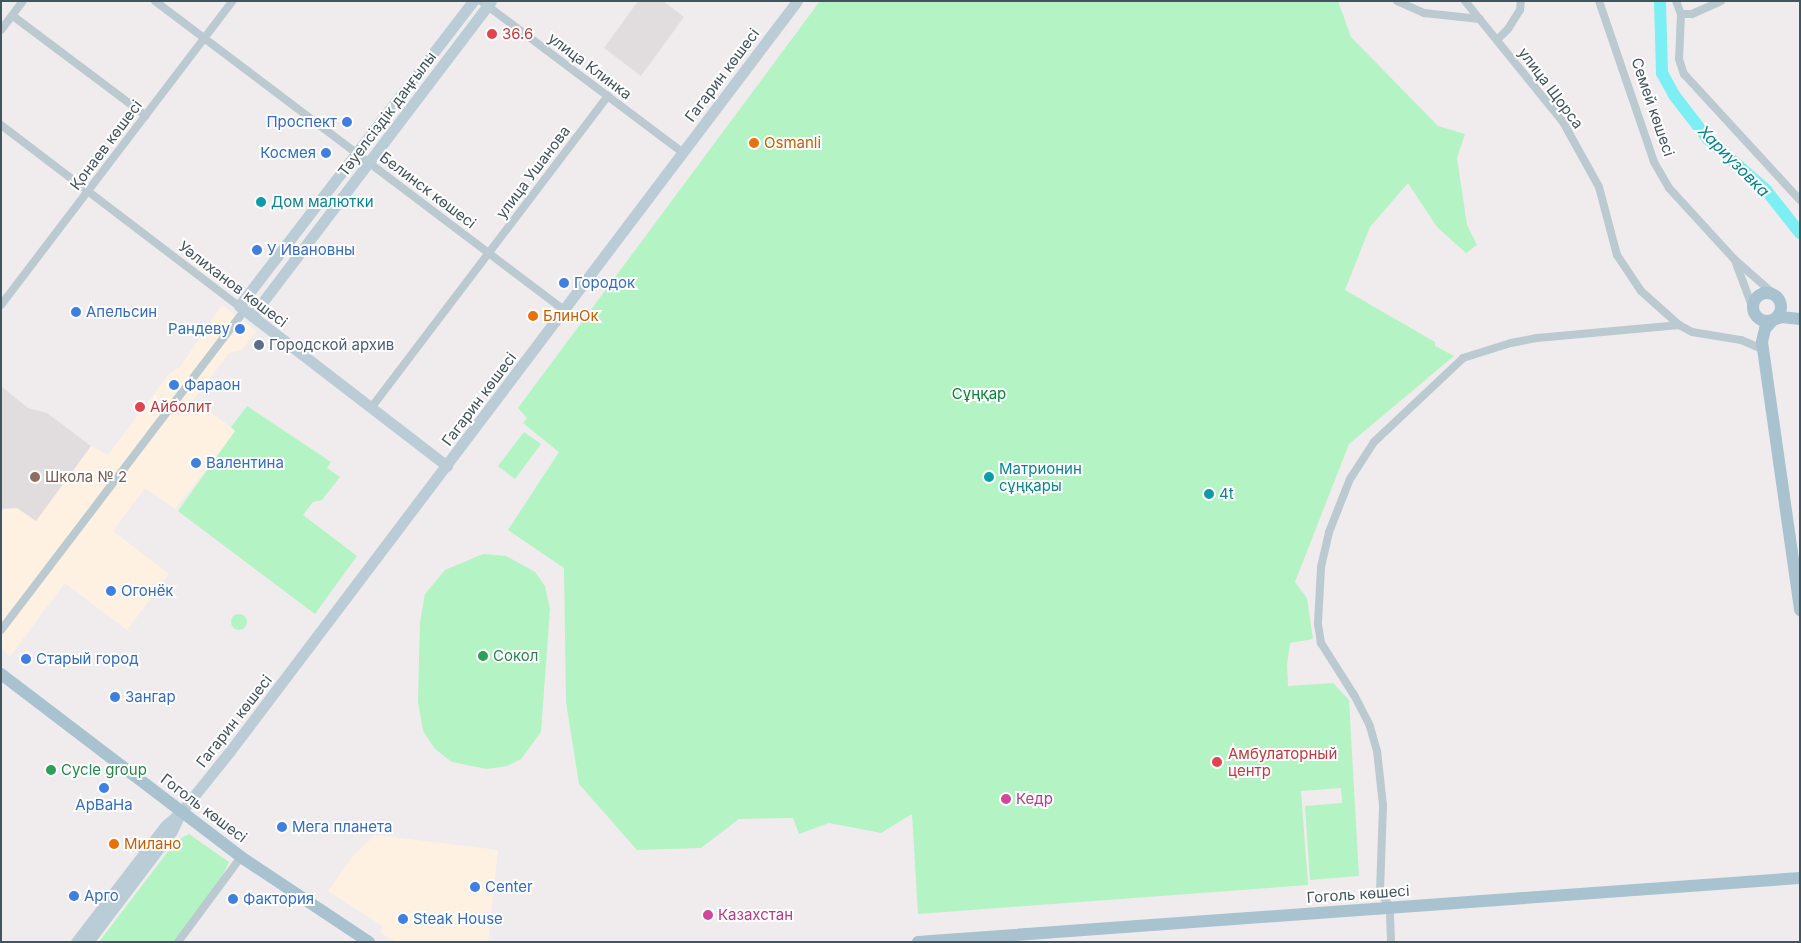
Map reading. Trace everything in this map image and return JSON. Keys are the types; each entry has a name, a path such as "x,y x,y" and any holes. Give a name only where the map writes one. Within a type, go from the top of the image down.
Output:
{"main road":[{"path":"1800,314 1776,296 1763,293 1756,298 1754,311 1763,346 1800,610"},
{"path":"1763,346 1765,329 1781,308 1776,296"},
{"path":"1754,311 1763,321 1782,317 1800,319"},
{"name":"Гоголь көшесі","path":"1,674 241,857 369,942"},
{"name":"Гоголь көшесі","path":"918,942 1800,878"}],"street":[{"path":"1,30 23,1"},
{"name":"Белинск көшесі","path":"156,1 564,310"},
{"name":"Қонаев көшесі","path":"1,306 233,1"},
{"name":"Тәуелсіздік даңғылы","path":"240,311 473,1"},
{"name":"Гагарин көшесі","path":"76,942 165,826 181,812 447,466 796,1"},
{"path":"1397,1 1424,13 1480,19"},
{"name":"улица Щорса","path":"1465,1 1563,122 1599,187 1617,255 1641,291 1679,324 1692,332 1741,340 1763,346"},
{"path":"1497,40 1516,17 1521,1"},
{"name":"Семей көшесі","path":"1599,1 1654,162 1681,202 1734,259 1776,296"},
{"path":"1676,1 1680,14 1679,59 1684,74 1800,200"},
{"path":"1680,14 1692,14 1721,1"},
{"name":"Тәуелсіздік даңғылы","path":"252,316 487,3"},
{"name":"улица Клинка","path":"487,3 682,152"},
{"path":"12,16 146,116"},
{"name":"улица Ушанова","path":"371,408 608,96"},
{"name":"Уәлиханов көшесі","path":"1,125 240,311 252,316 447,466"},
{"path":"1734,259 1754,311"},
{"path":"1,630 240,311"},
{"path":"1392,942 1390,908 1380,892 1383,805 1377,751 1370,726 1354,695 1321,643 1318,623 1321,567 1329,532 1350,479 1374,442 1463,358 1502,345 1537,338 1679,324"},
{"name":"Гагарин көшесі","path":"88,942 172,831 181,812"},
{"path":"178,942 241,857"}],"shaded area":[{"path":"638,1 663,1 684,17 641,76 604,48"},
{"path":"222,305 256,331 242,350 229,353 193,400 236,431 175,509 145,488 113,531 169,574 127,630 65,583 10,656 1,649 1,509 17,508 36,521 91,446 108,455 169,374 180,367"},
{"name":"Школа № 2","path":"1,386 28,408 47,413 91,446 36,521 17,508 1,509"},
{"path":"375,835 498,850 488,942 397,942 380,933 383,926 328,891 353,856"}],"green space":[{"name":"Сұңқар","path":"820,1 1338,1 1351,37 1438,126 1465,134 1457,158 1467,225 1477,245 1466,253 1437,227 1408,183 1370,227 1345,290 1435,342 1435,346 1454,356 1349,444 1295,582 1307,598 1313,639 1290,643 1287,665 1288,686 1333,683 1349,700 1359,876 1310,880 1305,806 1342,803 1341,788 1301,791 1308,885 918,914 912,814 881,833 829,823 799,834 793,818 739,819 701,848 637,850 579,784 566,702 564,568 508,530 559,452 523,423 527,418 518,408"},
{"path":"247,406 331,462 327,468 340,477 322,500 313,502 303,515 357,556 315,614 178,511 235,431 231,427"},
{"path":"524,432 541,444 515,479 498,466"},
{"name":"Сокол","path":"483,554 506,556 535,572 545,586 550,609 541,732 521,759 507,766 487,769 452,762 435,749 423,731 418,701 420,622 425,594 445,570"},
{"path":"236,614 242,614 247,619 245,628 236,630 231,625 231,619"},
{"path":"189,834 229,862 221,879 173,942 99,942 176,841"}],"waterway":[{"name":"Хариузовка","path":"1660,1 1662,73 1674,95 1708,139 1766,190 1800,233"}],"place":[{"name":"36.6","path":"492,34"},
{"name":"Проспект","path":"347,122"},
{"name":"Osmanli","path":"754,143"},
{"name":"Космея","path":"326,153"},
{"name":"Дом малютки","path":"261,202"},
{"name":"У Ивановны","path":"257,250"},
{"name":"Городок","path":"564,283"},
{"name":"Апельсин","path":"76,312"},
{"name":"БлинОк","path":"533,316"},
{"name":"Рандеву","path":"240,329"},
{"name":"Городской архив","path":"259,345"},
{"name":"Фараон","path":"174,385"},
{"name":"Айболит","path":"140,407"},
{"name":"Валентина","path":"196,463"},
{"name":"Школа № 2","path":"35,477"},
{"name":"Матрионин сұңқары","path":"989,477"},
{"name":"4t","path":"1209,494"},
{"name":"Огонёк","path":"111,591"},
{"name":"Сокол","path":"483,656"},
{"name":"Старый город","path":"26,659"},
{"name":"Зангар","path":"115,697"},
{"name":"Амбулаторный центр","path":"1217,762"},
{"name":"Cycle group","path":"51,770"},
{"name":"АрВаНа","path":"104,788"},
{"name":"Кедр","path":"1006,799"},
{"name":"Мега планета","path":"282,827"},
{"name":"Милано","path":"114,844"},
{"name":"Center","path":"475,887"},
{"name":"Арго","path":"74,896"},
{"name":"Фактория","path":"233,899"},
{"name":"Казахстан","path":"708,915"},
{"name":"Steak House","path":"403,919"}]}
